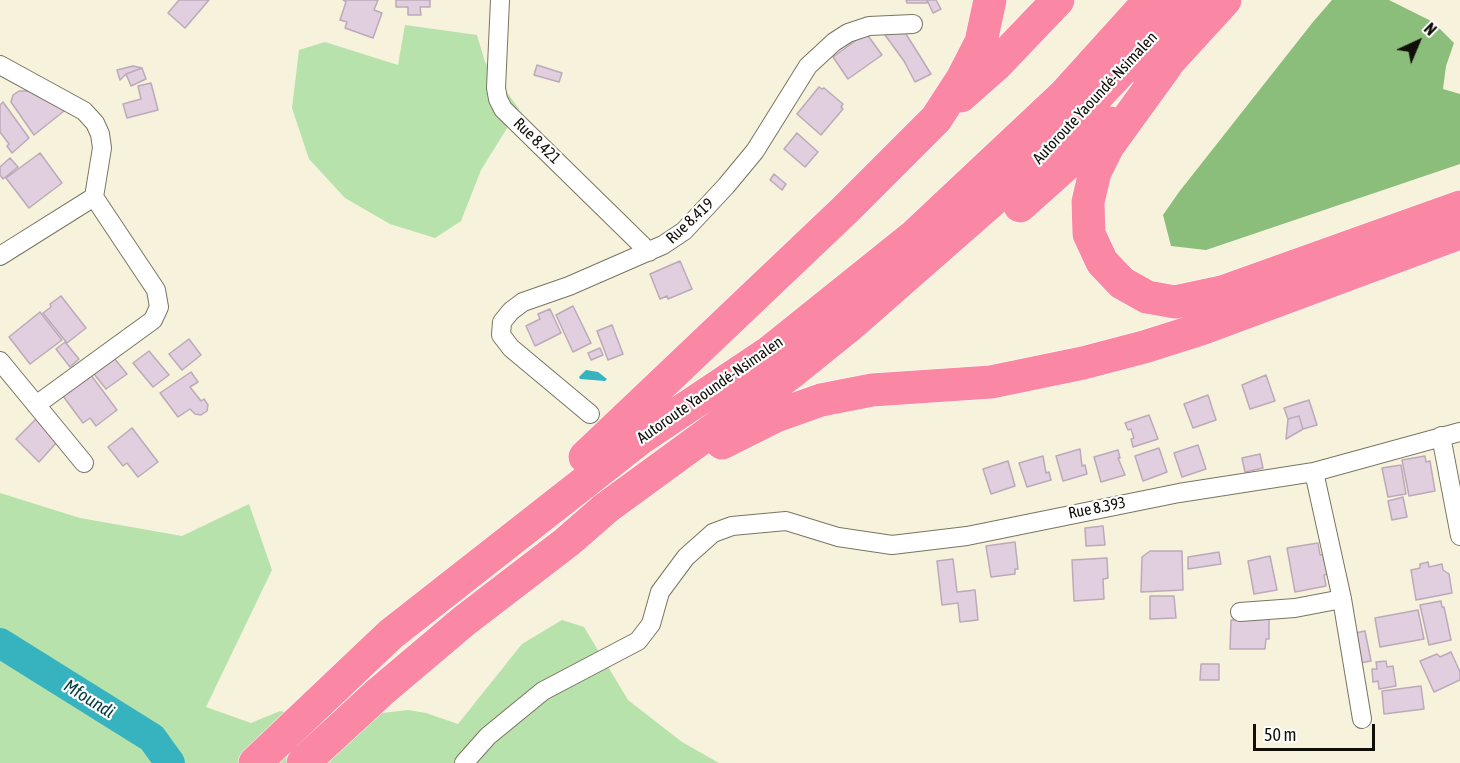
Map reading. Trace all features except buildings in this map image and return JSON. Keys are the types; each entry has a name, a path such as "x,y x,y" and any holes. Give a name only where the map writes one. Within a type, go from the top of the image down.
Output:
{"highway":[{"path":"936,119 962,79 981,42 990,0"},
{"path":"391,634 639,407 846,210 936,119 995,66 1058,0"},
{"name":"Autoroute Yaoundé-Nsimalen","path":"255,763 391,634 641,438 768,353 915,235 1064,95 1150,0"},
{"name":"Autoroute Yaoundé-Nsimalen","path":"308,759 380,692 464,621 567,542 606,508 791,373 848,327 1027,170 1188,0"},
{"path":"848,327 902,300 995,228 1086,147 1166,66 1225,0"},
{"path":"1166,66 1108,146 1095,172 1088,202 1089,234 1102,262 1122,282 1147,297 1175,302 1222,292 1460,207"},
{"path":"567,542 684,465 737,434 776,416 821,400 872,390 990,382 1083,363 1201,329 1460,233"}],"street":[{"name":"Rue 8.421","path":"500,0 496,88 503,109 649,252"},
{"name":"Rue 8.419","path":"590,414 511,348 501,335 502,322 511,310 523,302 569,286 649,252 684,231 755,151 808,66 834,42 848,33 869,26 913,24"},
{"path":"0,66 84,111 95,123 100,134 102,148 94,197 156,290 159,307 153,320 36,405"},
{"path":"0,256 94,197"},
{"path":"0,361 84,463"},
{"name":"Rue 8.393","path":"464,763 488,736 543,691 638,641 651,624 660,592 686,557 713,533 732,526 786,521 838,537 892,545 967,536 1144,499 1314,472 1460,432"},
{"path":"1441,436 1460,536"},
{"path":"1314,472 1342,599 1362,719"},
{"path":"1240,612 1295,608 1342,599"}],"green space":[{"path":"1332,0 1389,0 1433,22 1454,43 1446,66 1443,89 1460,94 1460,164 1206,250 1171,246 1163,215"},
{"path":"405,25 477,35 485,62 519,109 481,170 461,221 435,238 390,224 345,198 309,159 292,108 299,50 325,42 398,65"},
{"path":"0,493 80,518 182,536 249,504 272,570 206,707 251,723 280,711 330,719 408,710 426,713 458,724 522,644 562,620 584,627 628,700 682,742 719,763 0,763"}],"water":[{"path":"586,370 598,372 607,379 605,381 580,379 579,377"}],"waterway":[{"name":"Mfoundi","path":"0,643 152,738 170,763"}]}
